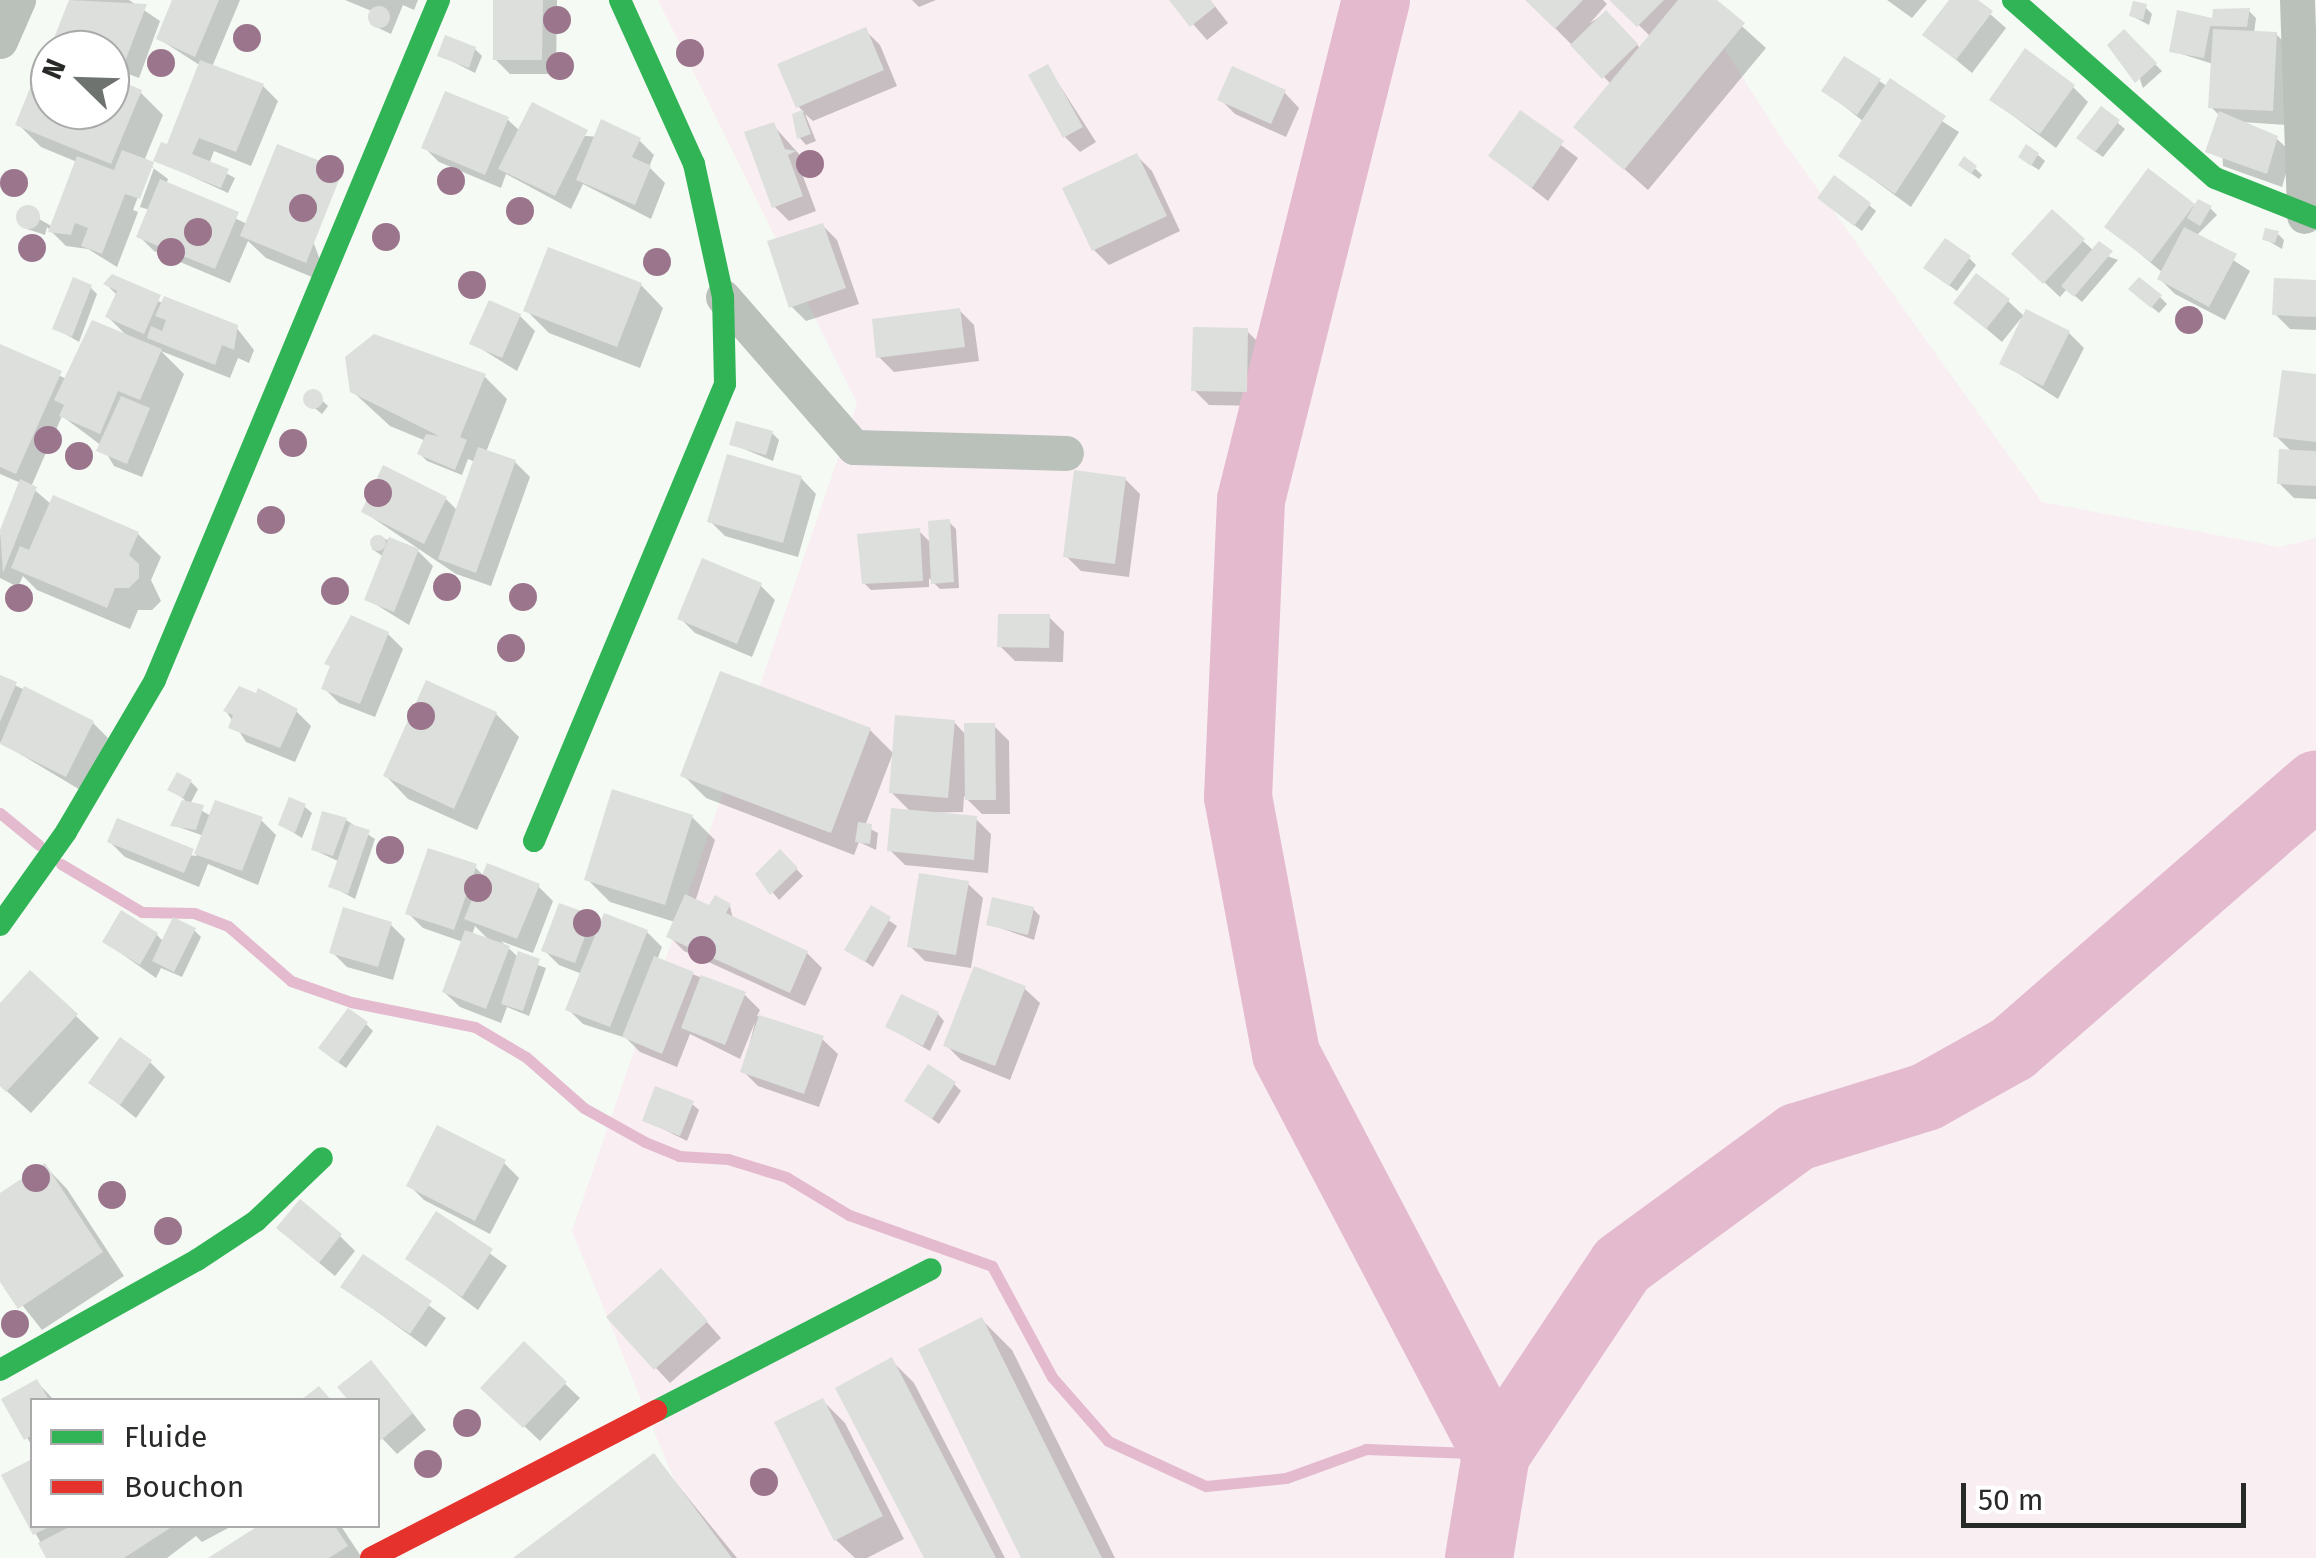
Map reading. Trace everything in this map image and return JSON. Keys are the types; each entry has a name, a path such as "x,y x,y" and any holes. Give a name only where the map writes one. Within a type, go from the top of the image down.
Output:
{"street":[{"path":"0,41 18,0"},
{"path":"0,925 66,832 156,680 439,0"},
{"path":"534,840 725,384 723,298 694,164 620,0"},
{"path":"2012,0 2215,178 2310,216 2297,0"},
{"path":"723,298 854,448 1066,454"},
{"path":"0,1370 256,1221 322,1158"},
{"path":"371,1558 931,1269"}],"shaded area":[{"path":"658,0 1693,0 1784,142 2042,502 2280,547 2316,538 2316,1558 706,1558 572,1231 857,403"}],"building":[{"path":"69,0 147,4 130,48 130,30 57,30"},
{"path":"172,0 219,0 195,57 156,39"},
{"path":"493,0 543,0 542,60 493,60"},
{"path":"1169,0 1210,0 1215,7 1190,27"},
{"path":"1525,0 1583,0 1555,29"},
{"path":"1609,0 1664,0 1637,27"},
{"path":"1678,0 1717,0 1745,23 1624,170 1573,127"},
{"path":"1949,0 1978,0 1993,11 1956,60 1922,35"},
{"path":"2133,1 2147,4 2143,20 2129,16"},
{"path":"379,6 387,9 387,25 379,28 371,25 368,17 371,9"},
{"path":"2250,8 2247,27 2210,26 2204,58 2169,52 2177,10 2212,18 2213,9"},
{"path":"1606,10 1638,44 1602,79 1570,45"},
{"path":"866,27 884,70 796,108 777,64"},
{"path":"2124,29 2157,63 2135,83 2107,45"},
{"path":"2213,29 2277,32 2273,111 2208,108"},
{"path":"445,35 476,47 469,68 437,56"},
{"path":"2025,48 2075,85 2040,134 1989,100"},
{"path":"1844,56 1881,79 1857,115 1821,91"},
{"path":"200,60 264,84 236,152 199,138 192,154 229,169 221,188 153,161 161,142 167,144"},
{"path":"1048,64 1083,127 1063,138 1028,75"},
{"path":"1232,66 1286,90 1271,124 1217,100"},
{"path":"1890,78 1946,116 1895,194 1838,156"},
{"path":"130,85 142,90 130,119"},
{"path":"30,88 30,130 125,130 111,164 15,125"},
{"path":"445,91 509,117 485,175 421,148"},
{"path":"532,102 588,130 555,196 498,169"},
{"path":"2101,106 2120,120 2095,152 2076,138"},
{"path":"802,110 811,134 797,139 792,114"},
{"path":"1520,110 1564,141 1532,188 1488,156"},
{"path":"2219,111 2278,136 2267,174 2205,152"},
{"path":"601,119 641,138 632,157 651,166 635,205 576,180"},
{"path":"774,122 785,149 796,151 788,155 803,196 772,208 744,132"},
{"path":"277,144 343,170 306,263 240,236"},
{"path":"2026,144 2039,153 2031,166 2018,157"},
{"path":"122,150 154,162 140,199 125,194 102,254 81,246 88,228 75,223 71,235 48,232 77,156 114,170"},
{"path":"1137,153 1167,216 1092,251 1062,188"},
{"path":"1964,156 1977,166 1971,174 1958,165"},
{"path":"2148,168 2195,204 2151,262 2104,227"},
{"path":"1834,175 1871,203 1854,226 1817,198"},
{"path":"160,179 239,212 215,269 136,237"},
{"path":"2198,199 2212,206 2200,226 2187,218"},
{"path":"28,205 40,217 28,229 16,217"},
{"path":"2052,209 2085,239 2043,284 2011,254"},
{"path":"823,223 846,288 789,308 767,241"},
{"path":"2184,227 2237,254 2209,307 2157,279"},
{"path":"2265,228 2279,231 2275,243 2262,240"},
{"path":"1945,238 1971,256 1949,286 1923,268"},
{"path":"2099,241 2113,251 2074,297 2061,286"},
{"path":"548,247 642,283 617,347 523,311"},
{"path":"1976,273 2010,299 1986,329 1953,303"},
{"path":"112,274 161,295 144,334 105,317 117,291 103,284"},
{"path":"73,277 92,285 72,337 52,329"},
{"path":"2139,277 2162,295 2151,308 2128,289"},
{"path":"2274,278 2316,280 2316,317 2272,315"},
{"path":"164,296 238,325 234,350 222,345 215,365 147,338 151,326 162,331 166,320 155,316"},
{"path":"489,300 521,314 502,358 469,344"},
{"path":"960,308 965,347 876,358 872,319"},
{"path":"2026,309 2070,331 2043,386 1999,364"},
{"path":"92,320 162,349 140,400 118,391 100,434 59,416 64,405 54,400"},
{"path":"1193,327 1248,328 1247,392 1191,391"},
{"path":"374,334 486,374 460,437 467,440 455,470 417,454 426,434 439,436 350,392 345,357"},
{"path":"0,344 62,371 16,474 0,467"},
{"path":"2282,370 2316,374 2316,442 2273,437"},
{"path":"313,389 323,399 313,409 303,399"},
{"path":"121,396 150,408 127,464 96,451"},
{"path":"736,421 773,431 766,455 729,445"},
{"path":"478,447 516,460 476,573 438,559"},
{"path":"2279,449 2316,451 2316,486 2277,484"},
{"path":"727,454 802,476 783,543 707,522"},
{"path":"383,465 447,497 424,544 361,512"},
{"path":"1074,470 1126,477 1115,564 1063,557"},
{"path":"20,479 37,487 3,573 0,530"},
{"path":"53,495 139,532 129,555 139,564 139,578 129,588 115,588 107,608 11,568 20,546 29,550"},
{"path":"950,519 954,582 931,584 928,521"},
{"path":"920,528 923,581 862,584 857,534"},
{"path":"378,535 386,543 378,551 370,543"},
{"path":"389,537 419,549 394,612 364,600"},
{"path":"702,558 762,583 737,644 677,619"},
{"path":"998,614 1050,614 1049,648 997,647"},
{"path":"351,615 389,632 360,704 321,689 330,666 324,664"},
{"path":"720,671 871,728 831,833 680,776"},
{"path":"0,675 17,682 0,722"},
{"path":"426,680 497,712 454,809 383,776"},
{"path":"24,686 94,721 66,777 0,744"},
{"path":"239,686 256,693 258,688 298,709 280,748 228,728 233,715 223,711"},
{"path":"895,715 955,720 948,798 889,793"},
{"path":"964,723 995,723 996,800 965,800"},
{"path":"177,772 192,780 183,798 167,790"},
{"path":"612,789 693,815 665,905 584,880"},
{"path":"289,797 306,804 295,833 278,825"},
{"path":"182,800 204,805 196,830 170,826"},
{"path":"215,800 263,817 242,871 194,854"},
{"path":"891,808 977,816 974,860 887,851"},
{"path":"322,811 347,818 333,856 311,850"},
{"path":"117,818 194,849 184,873 107,842"},
{"path":"858,822 872,824 870,844 855,842"},
{"path":"350,824 370,830 348,894 328,887"},
{"path":"428,848 477,864 454,930 405,914"},
{"path":"780,849 798,868 770,895 755,874"},
{"path":"487,863 540,884 517,939 464,919"},
{"path":"919,873 969,881 956,955 907,947"},
{"path":"685,894 709,905 715,895 731,904 726,913 808,951 790,993 666,937"},
{"path":"992,897 1034,907 1028,935 986,925"},
{"path":"559,903 593,915 575,963 541,951"},
{"path":"871,905 891,917 865,962 844,950"},
{"path":"343,907 392,922 378,967 329,953"},
{"path":"121,910 158,933 140,965 102,942"},
{"path":"604,913 648,930 610,1027 565,1010"},
{"path":"173,917 196,928 174,972 152,961"},
{"path":"465,930 510,946 486,1009 442,992"},
{"path":"518,951 540,959 523,1011 501,1004"},
{"path":"654,956 694,972 662,1054 622,1037"},
{"path":"974,966 1026,986 995,1066 943,1046"},
{"path":"30,970 78,1014 6,1092 0,1086 0,1003"},
{"path":"701,975 746,992 725,1045 681,1028"},
{"path":"901,994 939,1012 923,1046 885,1027"},
{"path":"348,1008 368,1022 338,1063 318,1048"},
{"path":"759,1015 824,1036 804,1094 740,1072"},
{"path":"120,1037 152,1060 120,1105 88,1083"},
{"path":"928,1064 956,1082 932,1119 904,1101"},
{"path":"655,1086 694,1101 680,1136 642,1121"},
{"path":"437,1125 506,1160 475,1221 406,1186"},
{"path":"45,1163 103,1252 18,1309 0,1282 0,1193"},
{"path":"300,1199 342,1234 319,1263 276,1228"},
{"path":"436,1211 493,1249 462,1297 405,1259"},
{"path":"363,1254 432,1301 410,1334 340,1287"},
{"path":"661,1268 708,1321 654,1370 606,1317"},
{"path":"982,1317 1102,1558 1021,1558 918,1349"},
{"path":"524,1341 567,1382 523,1428 480,1388"},
{"path":"892,1357 996,1558 924,1558 835,1388"},
{"path":"371,1360 413,1413 380,1441 380,1398 346,1398 337,1387"},
{"path":"37,1379 48,1398 30,1398 30,1436 24,1440 1,1399"},
{"path":"319,1386 329,1398 304,1398"},
{"path":"823,1398 883,1516 834,1541 774,1422"},
{"path":"654,1453 732,1558 513,1558"},
{"path":"30,1460 30,1528 47,1528 33,1535 1,1475"},
{"path":"67,1528 170,1528 124,1558 46,1558 38,1543"},
{"path":"255,1528 336,1528 348,1546 329,1558 208,1558"}],"waterway":[{"path":"1376,0 1251,500 1238,797 1286,1054 1496,1454"},
{"path":"1479,1558 1496,1454 1622,1265 1797,1137 1926,1097 2012,1049 2316,785"},
{"path":"0,813 39,845"},
{"path":"61,864 142,912 194,913 228,926 291,981 351,1002 475,1027 526,1057 584,1108 645,1142 679,1156 728,1159 786,1177 849,1215 992,1266 1052,1377 1108,1441 1206,1486 1286,1478 1366,1449 1496,1454"}],"traffic: fast":[{"path":"0,925 66,832 155,680 439,0"},
{"path":"534,841 725,384 723,297 694,164 620,0"},
{"path":"2013,0 2215,178 2316,218"},
{"path":"0,1370 197,1260 256,1221 322,1158"},
{"path":"656,1411 931,1269"}],"traffic: jam":[{"path":"371,1558 656,1411"}]}
